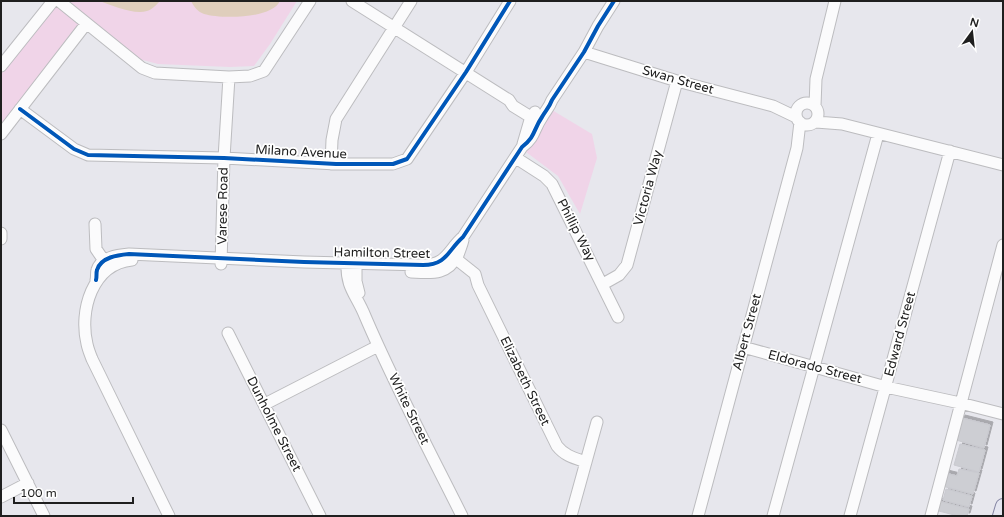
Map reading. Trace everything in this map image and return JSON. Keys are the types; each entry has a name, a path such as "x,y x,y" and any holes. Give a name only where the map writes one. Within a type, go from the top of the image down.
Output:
{"street":[{"path":"1,66 53,1"},
{"path":"59,1 142,68 155,73 229,77 250,76 264,71 310,1"},
{"path":"352,1 509,100 513,106 537,117"},
{"path":"331,164 332,140 336,119 411,1"},
{"name":"Milano Avenue","path":"20,109 74,149 88,155 224,158 331,164 393,164 407,159 466,72 510,1"},
{"path":"451,258 462,246 463,237 522,147 530,141 537,117 549,108 552,100 584,52 614,1"},
{"name":"Albert Street","path":"698,516 807,114 836,1"},
{"path":"1,134 86,24"},
{"name":"Swan Street","path":"584,52 677,81 1003,165"},
{"name":"Varese Road","path":"221,261 224,158 229,77"},
{"name":"Victoria Way","path":"603,284 619,275 624,271 627,265 677,81"},
{"path":"773,516 878,134"},
{"name":"Edward Street","path":"850,516 950,151"},
{"name":"Phillip Way","path":"516,158 544,176 552,184 603,284 618,317"},
{"path":"95,224 96,249 107,265"},
{"path":"1,233 1,239"},
{"path":"930,516 1003,245"},
{"name":"Hamilton Street","path":"169,516 92,359 87,345 85,331 87,306 92,288 107,265 124,260 163,258 352,266 429,273 442,271 451,258"},
{"name":"Elizabeth Street","path":"451,258 465,274 478,285 557,446 568,456 586,462"},
{"name":"White Street","path":"352,266 347,275 351,290 359,302 378,346 462,516"},
{"name":"Dunholme Street","path":"228,332 320,516"},
{"path":"265,404 378,346"},
{"name":"Eldorado Street","path":"743,347 886,387 1003,414"},
{"path":"571,516 598,422"},
{"path":"1,430 44,516"},
{"path":"1,497 28,484"}],"shaded area":[{"path":"55,1 83,24 1,130 1,67"},
{"path":"65,1 297,1 270,44 254,66 230,67 158,64 139,59"},
{"path":"100,1 160,1 147,11 136,12"},
{"path":"191,1 280,1 275,7 257,14 222,17 212,16 200,12"},
{"path":"552,110 592,134 597,158 580,214 558,176 526,152"}],"building":[{"path":"962,418 990,425 984,448 956,440"},
{"path":"960,444 985,450 979,472 954,465"},
{"path":"959,469 979,473 973,494 942,486 945,473 957,476"},
{"path":"946,489 972,496 969,507 943,500"},
{"path":"938,501 969,509 967,516 958,516 935,510"}],"cycle path":[{"path":"20,109 74,149 88,155 224,158 336,164 393,164 407,159 466,72 510,1"},
{"path":"96,280 97,270 102,262 106,259 129,254 304,262 423,265 442,260 463,237 522,147 532,136 552,100 584,52 614,1"}]}
